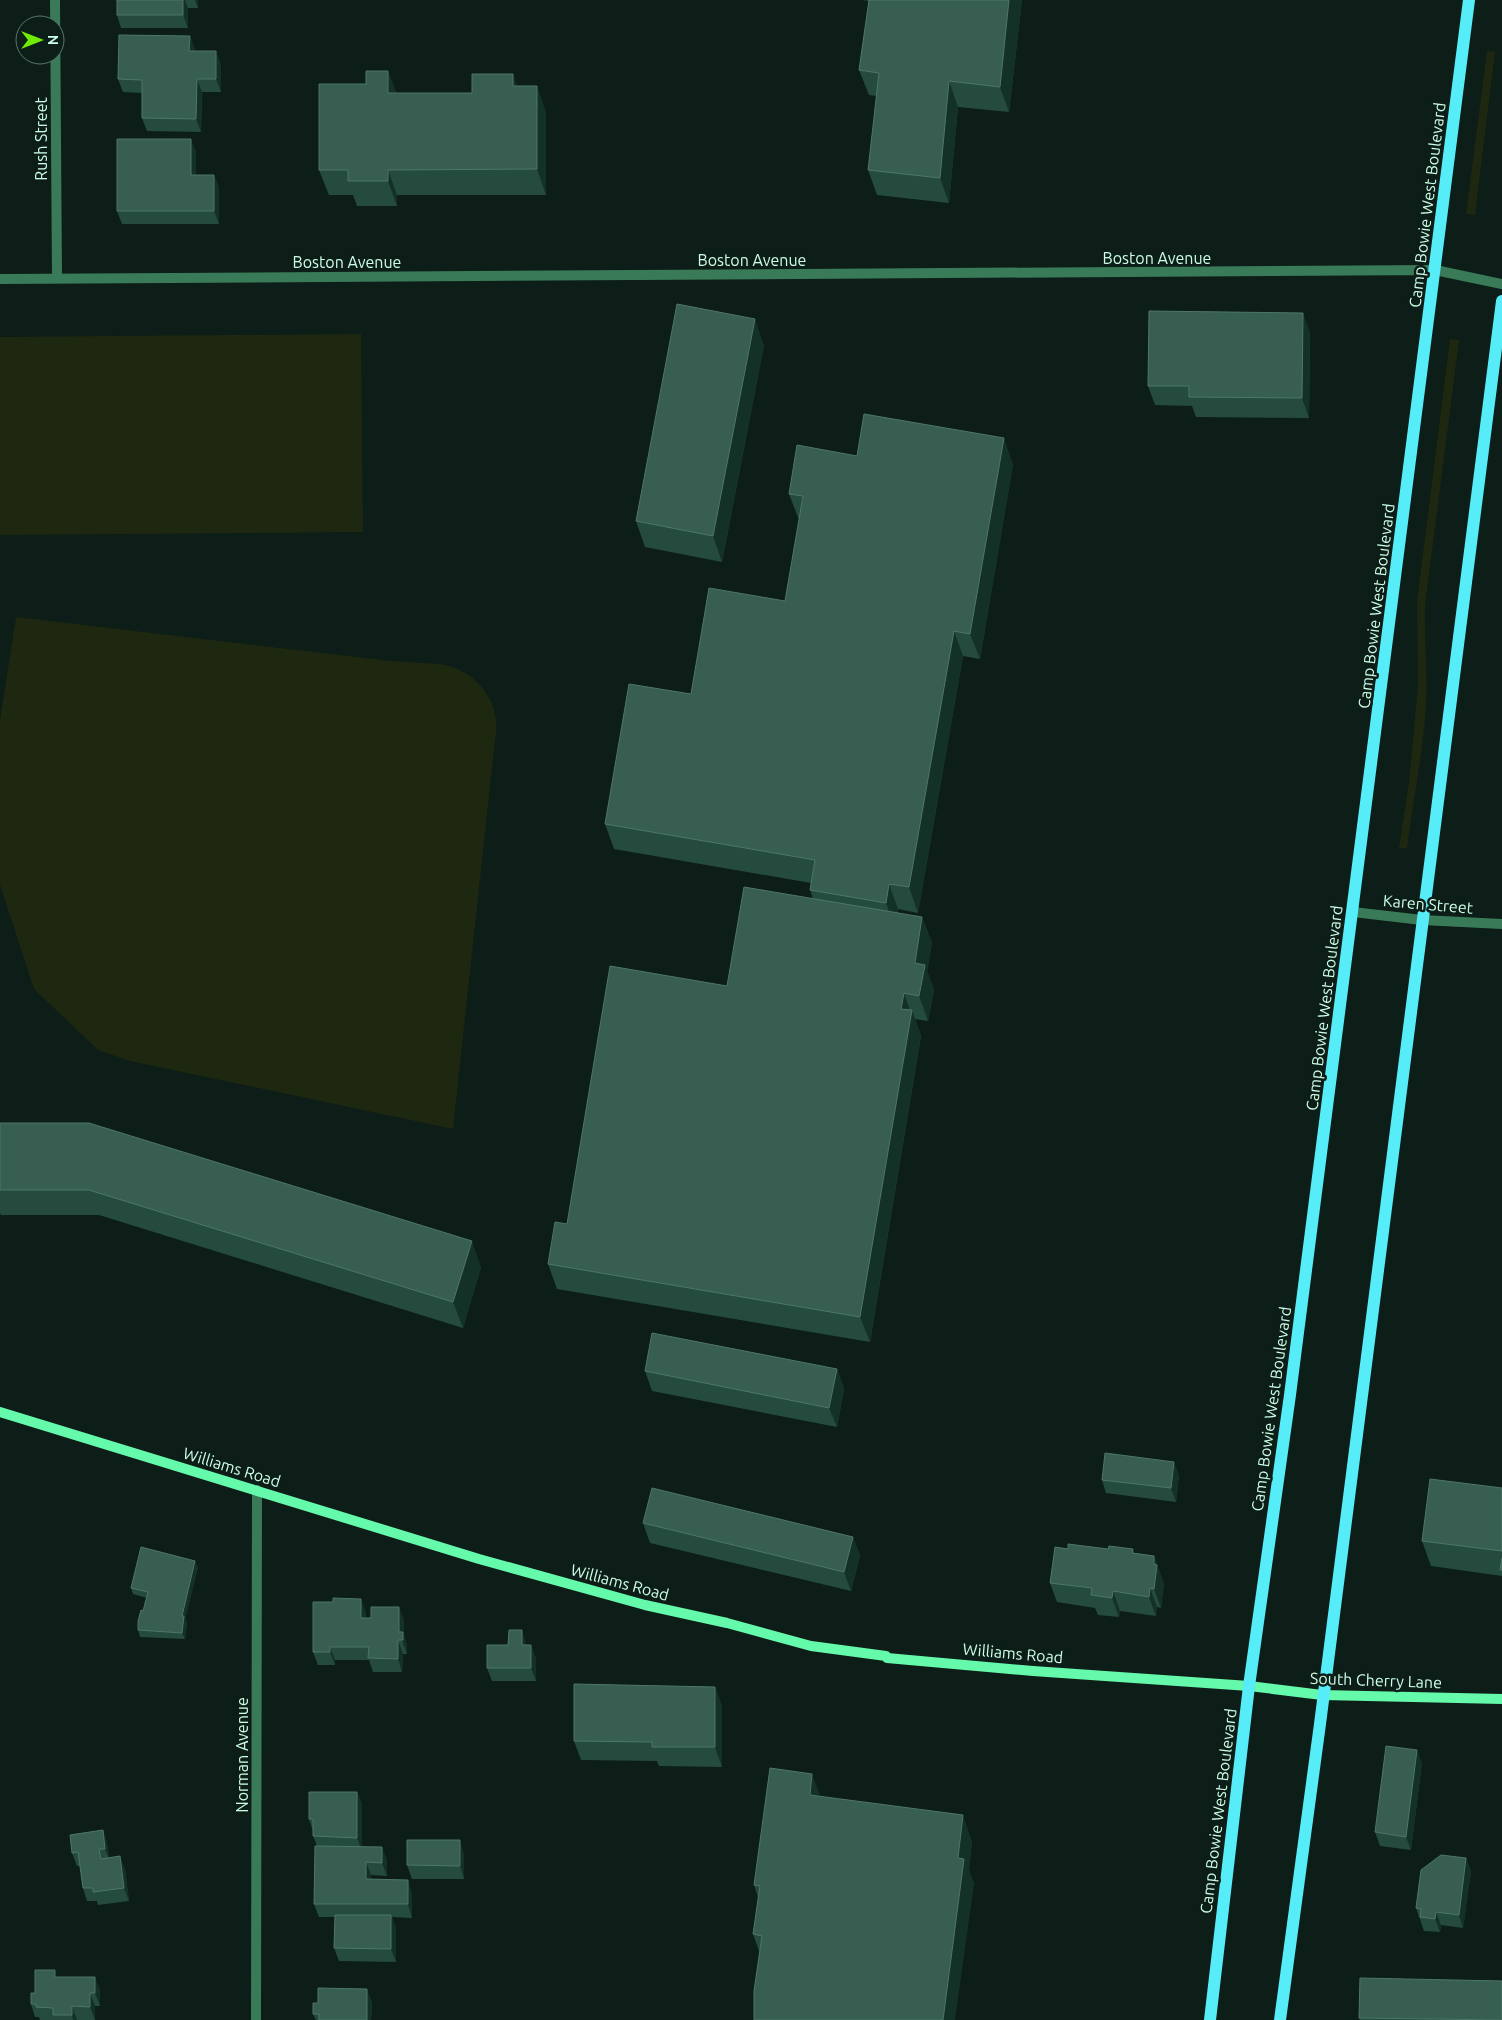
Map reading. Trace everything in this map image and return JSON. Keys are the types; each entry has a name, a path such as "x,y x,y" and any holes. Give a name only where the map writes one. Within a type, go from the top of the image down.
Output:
{"main road":[{"name":"Camp Bowie West Boulevard","path":"1210,2020 1249,1686 1290,1394 1469,0"},
{"path":"1280,2020 1320,1724 1322,1695 1502,302"}],"street":[{"name":"Rush Street","path":"55,0 57,278"},
{"name":"Boston Avenue","path":"0,279 1435,270 1502,284"},
{"name":"Karen Street","path":"1352,912 1422,920 1502,924"},
{"name":"Williams Road","path":"0,1412 489,1562 645,1605 728,1623 811,1646 886,1656 887,1658 1033,1671 1249,1686"},
{"name":"Norman Avenue","path":"256,2020 257,1490"},
{"name":"South Cherry Lane","path":"1249,1686 1322,1695 1502,1699"}],"green space":[{"path":"1487,51 1495,52 1475,215 1466,214"},
{"path":"361,334 363,532 0,535 0,337"},
{"path":"1450,339 1459,340 1425,606 1427,681 1425,724 1407,848 1399,848 1409,783 1418,686 1417,601"},
{"path":"16,617 391,661 439,664 464,672 480,685 491,702 496,731 453,1129 130,1061 98,1050 34,989 0,885 0,720"}],"building":[{"path":"117,0 183,0 183,15 117,15"},
{"path":"869,0 1009,0 1000,87 949,81 940,178 868,170 879,73 859,70"},
{"path":"119,35 190,36 189,51 216,51 216,79 197,79 196,119 142,118 142,80 118,79"},
{"path":"366,71 388,71 388,93 472,93 472,74 513,74 513,86 537,86 537,169 388,170 388,181 348,181 348,170 319,170 319,84 366,84"},
{"path":"117,139 191,139 191,175 214,175 214,211 117,211"},
{"path":"677,304 755,319 713,536 636,521"},
{"path":"1149,311 1303,313 1302,398 1189,397 1189,386 1148,386"},
{"path":"864,414 1004,438 970,634 954,631 909,887 889,884 886,903 810,890 815,860 605,824 629,684 691,694 709,588 785,601 803,496 789,494 797,445 857,456"},
{"path":"744,887 922,917 915,963 925,965 919,996 904,993 901,1009 912,1010 860,1317 548,1264 555,1222 567,1224 610,966 727,986"},
{"path":"0,1123 89,1123 472,1241 453,1302 89,1190 0,1190"},
{"path":"652,1333 837,1369 829,1408 645,1371"},
{"path":"1105,1453 1174,1462 1171,1488 1102,1480"},
{"path":"1430,1479 1502,1488 1502,1551 1422,1541"},
{"path":"652,1488 853,1537 844,1572 643,1523"},
{"path":"1068,1544 1108,1549 1109,1546 1133,1549 1132,1553 1154,1556 1154,1564 1157,1565 1154,1589 1150,1588 1149,1597 1113,1591 1112,1598 1091,1595 1092,1588 1050,1583 1055,1547 1068,1549"},
{"path":"141,1547 195,1561 182,1616 184,1616 182,1633 138,1630 138,1621 148,1592 131,1588"},
{"path":"333,1598 361,1599 361,1618 371,1618 371,1607 399,1607 399,1632 403,1632 403,1640 398,1640 398,1659 368,1658 369,1647 330,1647 330,1652 313,1652 313,1602 333,1602"},
{"path":"509,1630 522,1630 522,1645 531,1645 531,1668 487,1668 487,1645 508,1645"},
{"path":"574,1684 715,1687 715,1747 652,1747 652,1742 574,1741"},
{"path":"1386,1746 1417,1750 1406,1837 1375,1832"},
{"path":"770,1768 812,1774 810,1795 963,1815 958,1858 964,1859 943,2020 754,2020 754,1991 762,1936 753,1934 760,1886 754,1885"},
{"path":"309,1792 357,1792 357,1838 313,1836 313,1819 309,1819"},
{"path":"103,1830 105,1849 99,1849 101,1859 120,1856 124,1888 93,1892 93,1888 83,1888 78,1852 72,1853 70,1835"},
{"path":"407,1840 460,1840 460,1866 407,1865"},
{"path":"315,1846 382,1847 382,1863 366,1862 366,1879 408,1880 408,1904 314,1904"},
{"path":"1441,1855 1466,1858 1459,1915 1436,1912 1435,1919 1420,1917 1421,1909 1416,1908 1421,1870"},
{"path":"335,1915 391,1915 391,1949 334,1948"},
{"path":"35,1970 55,1970 55,1977 95,1977 95,1993 90,1993 90,2007 72,2006 72,2015 53,2015 53,2008 36,2007 36,2004 31,2004 31,1993 35,1993"},
{"path":"1360,1978 1502,1981 1502,2020 1359,2018"},
{"path":"318,1988 367,1989 367,2020 319,2020 319,2014 313,2014 313,2003 318,2003"}]}
